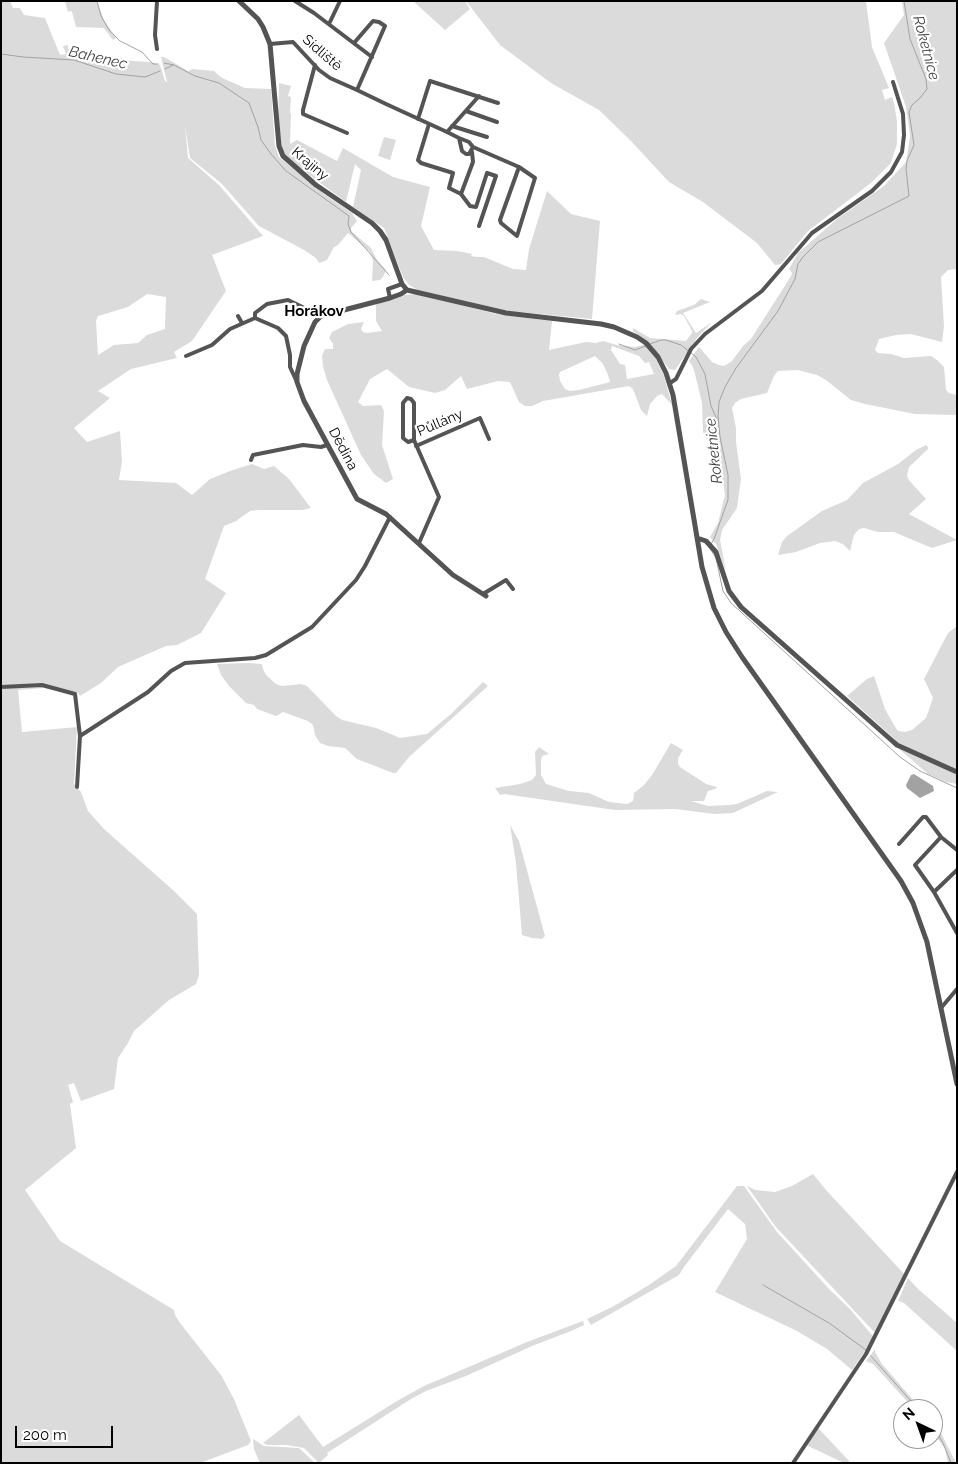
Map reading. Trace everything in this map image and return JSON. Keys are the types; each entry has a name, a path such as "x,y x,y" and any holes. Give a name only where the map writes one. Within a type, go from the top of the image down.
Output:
{"street":[{"path":"157,1 155,36 157,49"},
{"name":"Krajiny","path":"239,1 258,19 270,44 281,153 286,160 316,184 372,223 380,231 387,242 402,284 407,290"},
{"path":"295,1 372,57"},
{"path":"329,24 340,1"},
{"path":"354,43 372,21 374,20 386,27 357,90"},
{"name":"Sídliště","path":"270,44 293,42 330,78 471,143 472,149 469,154 463,152 459,138"},
{"path":"315,65 302,110 303,114 347,133"},
{"path":"418,119 430,81 498,103"},
{"path":"670,383 676,379 692,349 710,330 762,291 812,233 872,191 891,172 902,152 904,135 903,114 893,82"},
{"path":"447,132 479,96"},
{"path":"466,111 497,122"},
{"path":"429,124 418,160 421,163 453,174 449,188"},
{"path":"452,126 487,137"},
{"path":"461,194 473,162 472,149"},
{"name":"Sídliště","path":"472,149 492,155 519,167"},
{"path":"519,167 535,178 517,236 500,220 519,167"},
{"path":"476,207 487,173 496,176 479,226"},
{"path":"444,190 449,188 461,194 470,206 484,212"},
{"path":"390,298 388,289 402,284"},
{"path":"255,318 255,313 267,304 288,300 321,316 390,298 407,290 506,314 601,324 627,332 647,345 658,357 670,383 697,538 709,594 714,608 726,632 901,881 913,903 927,942 957,1084"},
{"path":"238,316 242,323"},
{"name":"Dědina","path":"321,316 315,322 304,346 297,374 297,382 304,401 357,499 390,518"},
{"path":"186,356 212,345 230,329 255,318 278,328 286,336 290,368 297,382"},
{"name":"Půllány","path":"414,440 408,442 403,438 403,402 409,398 414,403 414,440 439,498 419,543"},
{"name":"Půllány","path":"416,446 480,418 489,439"},
{"path":"252,460 253,456 303,444 321,447 327,445"},
{"path":"80,736 148,692 171,671 185,663 255,658 266,655 312,627 356,580 390,518 453,575 485,595 506,580"},
{"path":"697,538 703,539 710,545 720,560 729,591 741,607 897,745 957,772"},
{"path":"502,575 513,588"},
{"path":"1,688 42,685 75,694 80,736 77,787"},
{"path":"899,844 926,816 941,837 957,850"},
{"path":"941,837 915,865 934,892 957,933"},
{"path":"934,892 957,870"},
{"path":"941,1008 957,989"},
{"path":"793,1463 869,1348 957,1172"}],"shaded area":[{"path":"1,1 10,1 13,8 20,8 24,15 45,18 60,55 66,54 63,46 68,45 68,49 72,49 71,54 109,56 132,61 151,62 160,65 167,82 161,57 164,57 188,71 193,69 214,71 222,78 245,88 271,89 275,146 279,157 324,194 352,213 357,221 351,228 351,231 371,248 377,260 386,270 380,280 372,281 373,261 370,252 348,233 334,247 327,260 319,263 316,258 304,250 259,226 222,184 190,158 185,125 188,158 219,185 263,236 212,255 226,291 192,341 174,352 177,358 131,369 98,391 110,398 74,428 87,442 120,431 122,461 119,480 176,483 192,495 210,479 230,471 252,464 264,469 274,466 289,479 311,508 302,510 250,511 236,521 224,526 205,579 226,593 201,633 177,645 166,646 118,667 101,683 80,696 78,693 44,688 18,690 22,732 77,727 74,784 81,792 88,811 104,829 197,914 199,975 196,984 169,1000 134,1031 118,1058 114,1089 81,1101 74,1083 68,1085 73,1102 70,1104 76,1148 25,1190 60,1241 174,1310 180,1323 221,1375 234,1399 251,1441 248,1445 200,1463 1,1463","holes":["147,294 166,297 165,329 147,335 138,343 114,345 98,355 96,321 98,316 128,307"]},
{"path":"65,1 97,1 104,20 116,38 113,40 104,28 76,27 72,12 68,12"},
{"path":"413,1 465,1 470,9 445,30"},
{"path":"466,1 866,1 872,47 889,88 882,90 885,100 892,97 897,121 897,144 891,163 871,183 808,231 781,264 775,265 757,243 703,202 669,182 599,110 551,83 500,45"},
{"path":"902,1 957,1 957,269 948,270 941,277 944,326 942,342 911,334 896,335 879,339 875,350 878,353 904,358 931,356 937,360 944,367 946,390 957,395 957,415 915,414 865,404 851,400 817,375 798,370 778,371 767,393 741,399 732,408 741,479 737,508 722,530 720,540 726,571 716,544 710,537 718,523 725,495 721,468 703,432 702,403 693,367 689,361 699,347 712,362 719,365 724,366 732,361 751,339 791,276 792,273 789,269 798,253 837,219 884,186 906,162 910,136 906,107 884,43 904,15"},
{"path":"279,83 291,86 288,96 291,97 290,144 297,140 337,161 343,148 393,177 430,187 421,226 434,250 472,254 471,256 484,257 513,269 526,270 529,249 547,191 571,214 600,221 592,319 508,311 418,290 409,285 403,277 384,228 353,207 361,170 355,164 346,202 288,159 281,149 278,123"},
{"path":"384,137 396,140 390,160 378,156"},
{"path":"419,294 496,314 552,321 549,350 586,342 596,343 603,341 635,347 643,345 645,340 633,331 633,328 650,338 686,341 692,331 684,316 681,314 675,315 677,311 694,305 701,299 710,302 683,313 696,333 712,322 697,338 675,370 669,369 660,357 656,359 664,376 672,405 662,394 657,396 650,404 647,416 641,410 633,389 629,386 543,401 532,406 525,406 519,402 510,382 498,381 467,389 461,376 445,390 435,393 409,387 387,369 370,379 358,402 363,406 381,405 384,411 382,445 393,479 386,483 374,474 361,455 327,380 322,356 325,349 333,349 333,344 329,338 332,332 348,324 364,322 361,329 363,332 382,331 376,321 376,304 404,295","holes":["612,346 639,356 645,363 649,362 654,374 627,379 625,365 620,364 611,350","595,356 603,364 610,382 579,390 570,391 565,389 560,381 560,372"]},
{"path":"926,445 928,449 909,467 907,475 908,479 926,499 909,514 957,540 932,548 894,532 878,532 864,528 859,529 854,535 850,551 843,544 835,541 820,543 796,552 778,555 782,542 787,536 822,511 847,500 863,483 898,464"},
{"path":"957,626 957,770 899,743 847,696 867,679 874,676 885,709 898,731 912,730 926,718 933,698 924,679 948,633"},
{"path":"217,664 262,664 266,675 276,684 282,686 301,684 307,686 342,720 376,728 400,738 427,734 452,713 483,682 488,686 409,757 396,773 393,773 357,759 345,748 320,743 315,735 313,725 308,721 283,712 276,716 246,703 229,686 221,675"},
{"path":"671,743 683,750 678,758 680,767 706,784 717,787 708,791 704,801 691,801 708,806 729,805 737,804 767,791 778,792 733,813 715,814 675,809 615,810 504,794 500,795 495,788 532,780 536,775 535,752 539,747 549,754 542,756 541,761 541,775 546,784 569,791 589,793 609,802 627,804 633,801 634,793 652,775"},
{"path":"897,747 957,774 957,784 946,782 928,774"},
{"path":"914,774 933,786 934,791 920,798 907,788 906,785 911,775"},
{"path":"510,825 519,841 545,936 542,939 522,935 516,863"},
{"path":"813,1174 905,1275 876,1334 775,1226 747,1186 755,1190 775,1192 792,1186"},
{"path":"737,1186 744,1186 777,1232 849,1308 874,1338 852,1370 827,1349 797,1331 715,1292 747,1239 745,1224 728,1209 679,1275 591,1325 587,1319 614,1306 676,1266"},
{"path":"908,1278 957,1323 957,1351 904,1303 898,1301"},
{"path":"583,1321 584,1325 571,1331 411,1399 327,1453 328,1455 319,1463 304,1448 287,1445 267,1445 263,1443 299,1415 323,1447 424,1386 527,1342"},
{"path":"875,1349 882,1364 912,1399 905,1399 873,1364 866,1361"},
{"path":"818,1428 851,1463 844,1463 806,1445"},
{"path":"943,1437 956,1463 948,1463 943,1446"},
{"path":"253,1439 264,1446 299,1448 315,1463 260,1463 254,1449"}],"waterway":[{"path":"97,1 101,16 109,30 120,41 142,52 153,64 158,64"},
{"name":"Roketnice","path":"711,544 728,500 728,475 720,437 718,416 719,402 725,387 736,368 778,311 795,279 798,264 803,257 818,242 909,196 906,169 907,161 914,145 909,112 912,105 927,89 926,79 910,39 904,1"},
{"name":"Bahenec","path":"1,54 74,60 116,74 145,77 160,71"},
{"path":"164,63 174,65 195,76 219,83 249,103 261,140 271,154 286,171 349,216 348,224 351,232 389,275"},
{"name":"Bahenec","path":"165,69 173,65"},
{"path":"650,344 666,340 681,345 696,357 705,374 711,406 718,422"},
{"path":"619,344 635,350 646,346"},
{"name":"Roketnice","path":"709,547 716,558 723,591 731,603 900,757 920,771 957,788"},
{"path":"763,1285 829,1323 866,1350"},
{"path":"871,1356 909,1399"},
{"path":"943,1443 951,1463"}],"district":[{"name":"Horákov","path":"314,311"}]}
